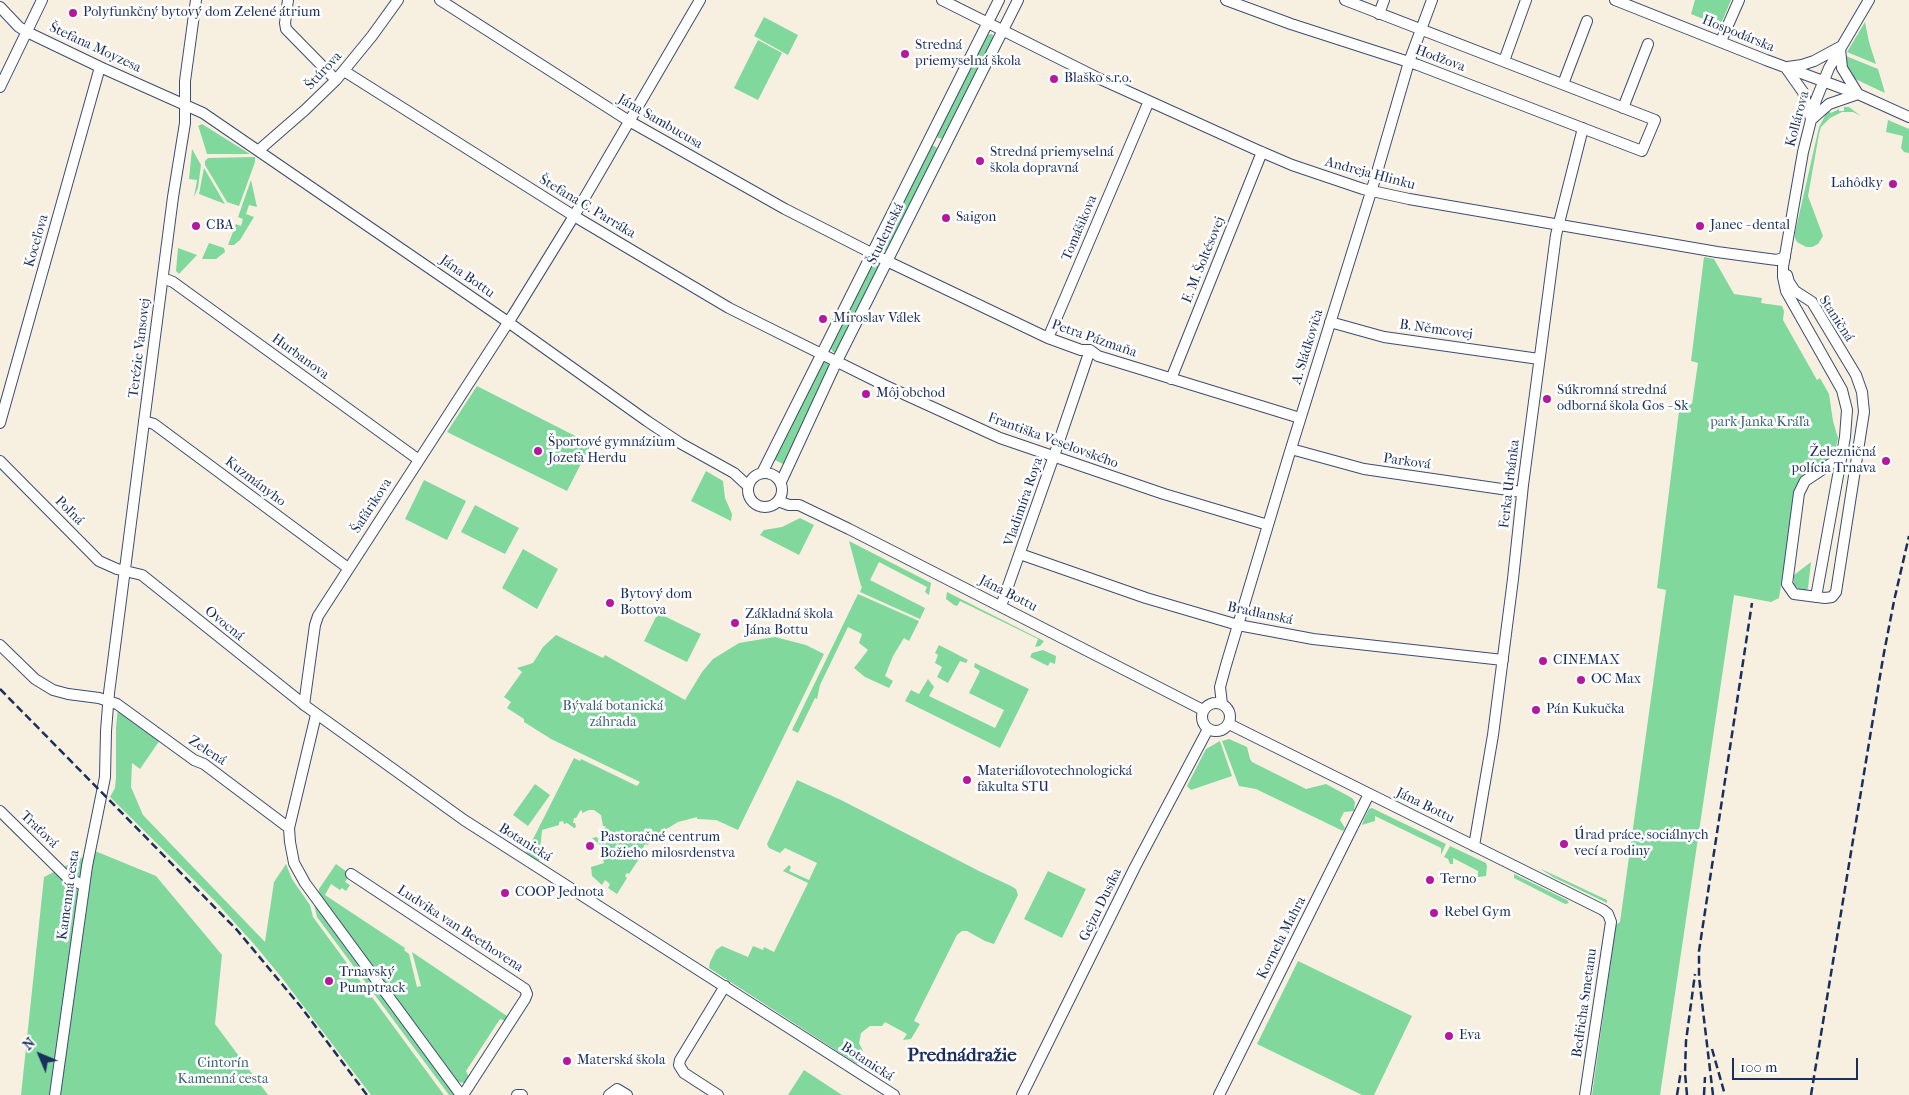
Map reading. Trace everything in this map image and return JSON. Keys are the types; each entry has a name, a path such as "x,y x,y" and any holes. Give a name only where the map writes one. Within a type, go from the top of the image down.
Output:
{"street":[{"path":"0,87 42,0"},
{"name":"Terézie Vansovej","path":"108,700 173,197 185,123 185,81 196,0"},
{"path":"288,0 286,29 336,80"},
{"name":"Štúrova","path":"259,150 336,80 398,0"},
{"name":"Jána Sambucusa","path":"440,0 629,121 785,210 888,262"},
{"name":"Šafárikova","path":"304,705 316,620 574,216 699,0"},
{"name":"Andreja Hlinku","path":"942,0 1149,101 1262,152 1292,165 1372,191 1558,225 1769,259 1777,260 1785,257"},
{"name":"Študentská","path":"758,474 822,354 999,0"},
{"name":"Študentská","path":"781,487 783,474 837,361 1018,0"},
{"name":"Hodžova","path":"1226,0 1291,24 1409,62 1642,151 1655,120 1623,108"},
{"path":"1345,0 1623,108 1648,44"},
{"path":"1379,14 1384,0"},
{"name":"A. Sládkoviča","path":"1222,704 1221,682 1238,625 1300,418 1372,191 1409,62 1432,0"},
{"path":"1504,61 1526,0"},
{"name":"Hospodárska","path":"1615,0 1785,67 1824,80 1909,117"},
{"path":"1721,42 1739,0"},
{"name":"Kollárova","path":"1785,257 1794,198 1812,120 1824,80 1840,47 1869,0"},
{"name":"Štefana Moyzesa","path":"0,7 27,32 100,67 185,104"},
{"path":"1563,84 1587,21"},
{"path":"1840,47 1842,68 1858,94 1829,104 1812,120 1803,92 1785,67 1814,61 1840,47"},
{"name":"Koceľova","path":"0,423 100,67"},
{"name":"Štefana C. Parráka","path":"344,71 574,216 729,308 837,361"},
{"name":"Tomášikova","path":"1048,338 1149,101"},
{"name":"Jána Bottu","path":"185,104 203,113 259,150 653,425 707,460 734,473 748,486 750,498 758,506 770,506 778,501 789,505 798,505 849,529 1203,710"},
{"name":"Ferka Urbánka","path":"1474,846 1493,735 1514,579 1522,492 1558,225 1583,128"},
{"name":"E. M. Šoltésovej","path":"1171,378 1262,152"},
{"name":"Staničná","path":"1785,257 1789,282 1795,291 1812,302 1856,375 1864,402 1838,585 1832,597 1816,597 1841,457 1847,410 1842,390 1786,290 1783,278 1785,257"},
{"name":"Petra Pázmaňa","path":"888,262 1048,338 1081,350 1090,350 1098,356 1300,418"},
{"name":"Hurbanova","path":"163,278 173,282 419,460"},
{"name":"B. Němcovej","path":"1330,322 1384,336 1539,359"},
{"name":"Vladimíra Roya","path":"1000,606 1054,458 1090,350"},
{"name":"Františka Veselovského","path":"837,361 1000,438 1164,494 1268,525"},
{"name":"Kuzmányho","path":"144,421 154,424 348,568"},
{"name":"Parková","path":"1291,449 1364,469 1522,492"},
{"path":"1816,597 1794,594 1787,584 1799,493 1805,481 1841,457"},
{"name":"Poľná","path":"0,460 99,561 124,570"},
{"name":"Jána Bottu","path":"734,473 773,474 781,487 793,497 798,505"},
{"path":"748,486 758,474"},
{"path":"778,501 781,487"},
{"name":"Bradlanská","path":"1020,554 1146,598 1238,625 1313,639 1503,660"},
{"name":"Ovocná","path":"124,570 142,575 304,705"},
{"path":"0,644 35,679 53,690 108,700"},
{"name":"Zelená","path":"108,700 117,704 194,760 204,764 290,828"},
{"name":"Kamenná cesta","path":"55,1095 84,885 105,777 108,700"},
{"path":"1211,703 1222,704 1229,711 1229,724 1219,731 1208,729 1202,721 1203,710 1211,703"},
{"path":"304,705 316,715"},
{"name":"Ludvika van Beethovena","path":"316,715 290,828 291,853 294,863 305,883 462,1095 525,999 525,989 351,874"},
{"name":"Botanická","path":"316,715 464,820 894,1095"},
{"name":"Jána Bottu","path":"1229,724 1608,914"},
{"name":"Gejzu Dusíka","path":"1022,1095 1135,867 1208,729"},
{"name":"Kornela Mahra","path":"1219,1095 1368,794"},
{"name":"Traťová","path":"0,812 69,879 84,885"},
{"name":"Bedřicha Smetanu","path":"1585,1095 1611,922 1608,914"},
{"path":"718,1095 684,1073 679,1065 680,1060 725,986"},
{"path":"609,1095 617,1088 627,1095"},
{"path":"517,1095 522,1095"}],"green space":[{"path":"1695,0 1731,0 1721,24 1718,25 1691,14"},
{"path":"764,17 798,35 788,55 754,36"},
{"path":"1865,22 1869,42 1876,64 1847,52"},
{"path":"992,34 995,39 945,139 938,138 937,135 986,35"},
{"path":"758,40 782,53 758,100 734,88"},
{"path":"1846,56 1878,69 1885,93 1853,78 1848,71"},
{"path":"1844,107 1849,107 1861,116 1853,112 1842,112 1830,118 1821,127 1808,196 1823,236 1818,244 1806,247 1797,242 1795,233 1819,127 1828,110 1831,113 1839,109 1839,111 1844,111"},
{"path":"1888,120 1909,129 1909,153 1904,152 1901,148 1903,136 1886,132"},
{"path":"202,124 250,154 207,154 198,126"},
{"path":"931,146 939,149 888,251 883,251 880,246"},
{"path":"192,149 201,165 198,188 194,197 197,180 189,179"},
{"path":"255,157 255,162 239,206 227,202 205,165 205,161 208,158"},
{"path":"204,168 225,204 199,194"},
{"path":"251,180 257,207 249,205 246,214 254,217 240,240 234,245 228,245 236,224 241,226 243,219 238,217"},
{"path":"209,243 224,248 225,252 216,259 202,259"},
{"path":"178,248 197,255 179,274 176,271"},
{"name":"park Janka Kráľa","path":"1704,257 1714,259 1734,294 1762,298 1761,303 1782,306 1784,311 1783,320 1817,380 1820,378 1829,394 1838,438 1835,451 1827,463 1796,491 1779,598 1771,602 1734,595 1660,1095 1592,1095 1616,925 1620,922 1666,590 1657,588 1680,403 1692,404 1698,363 1691,361"},
{"path":"876,264 879,267 838,353 833,352 830,347 870,265"},
{"path":"822,362 827,363 831,368 785,465 773,459"},
{"path":"477,386 591,444 567,491 447,432"},
{"path":"706,471 723,481 725,498 732,514 731,521 691,501"},
{"path":"424,480 466,501 447,540 405,519"},
{"path":"475,505 519,528 505,554 461,532"},
{"path":"800,518 814,525 799,555 760,535 764,530 782,527"},
{"path":"849,541 931,583 929,595 925,592 927,587 879,562 870,580 925,608 920,619 860,592 862,587"},
{"path":"523,549 558,569 537,609 502,588"},
{"path":"1811,562 1808,588 1801,591 1794,584 1794,575"},
{"path":"947,592 1044,641 1040,646 1035,647 1038,639 960,601 957,606 954,605 946,599"},
{"path":"858,594 919,621 909,641 904,638 893,656 885,676 893,681 889,688 865,677 854,668 868,650 859,643 862,634 848,627 820,685 817,699 815,698 798,733 792,730"},
{"path":"658,613 701,634 687,662 644,641"},
{"name":"Bývalá botanická záhrada","path":"556,635 603,658 605,655 685,700 702,672 713,659 739,643 775,637 806,645 824,654 738,830 716,820 697,819 697,817 678,822 655,836 648,845 645,844 643,848 645,850 629,874 627,873 625,876 627,878 617,894 608,888 610,884 605,880 602,885 592,876 591,867 604,863 599,844 592,838 597,837 598,839 602,836 601,834 606,826 603,826 601,815 594,810 582,813 582,810 580,811 576,818 574,818 573,823 575,823 576,827 574,828 567,823 564,824 563,821 559,822 559,825 542,830 539,861 526,853 574,758 580,761 581,759 637,786 640,782 551,739 524,722 524,719 507,708 511,702 504,697 522,672 517,668 533,663 543,647"},
{"path":"939,645 968,660 966,663 960,661 948,683 937,677 942,667 935,663 938,655 935,653"},
{"path":"1043,650 1056,656 1055,664 1050,662 1048,666 1030,657 1032,653"},
{"path":"975,663 1029,689 1000,748 905,701 911,690 919,694 928,679 934,687 929,696 995,728 1004,710 969,693 980,671 974,667"},
{"path":"118,708 160,740 140,769 132,763 131,787 143,815 265,942 274,882 286,864 292,879 310,905 313,917 444,1095 371,1095 254,944 215,901 110,797 115,788 116,777"},
{"path":"1229,739 1247,747 1252,762 1306,789 1326,784 1352,798 1355,802 1354,811 1344,812 1340,820 1345,828 1343,831 1256,789 1239,786 1222,741"},
{"path":"1220,741 1232,776 1191,790 1187,786 1206,749"},
{"path":"797,780 841,800 1011,886 1016,889 1018,895 994,944 967,931 962,931 957,935 914,1021 920,1024 911,1039 903,1040 907,1034 885,1022 882,1026 870,1026 861,1033 859,1043 863,1051 857,1064 709,968 716,950 722,946 748,957 753,946 763,950 764,947 774,952 808,883 783,871 789,865 791,867 789,871 809,880 817,863 785,848 780,853 769,848 767,844"},
{"path":"535,784 550,795 528,826 513,815"},
{"path":"1372,808 1446,844 1441,855 1441,848 1375,816 1375,821 1362,825 1369,809"},
{"path":"1450,846 1486,863 1486,876 1478,877 1478,871 1453,858 1453,864 1450,864 1448,859 1444,857"},
{"name":"Cintorín Kamenná cesta","path":"95,851 156,876 222,955 215,1024 268,1095 21,1095 44,877"},
{"path":"336,864 350,874 345,882 350,885 346,891 342,888 340,890 331,884 325,895 405,948 404,950 409,954 417,987 421,986 412,952 507,1016 506,1021 500,1019 466,1071 469,1077 464,1083 457,1082 318,894 319,889"},
{"path":"1539,868 1607,900 1607,903 1553,877"},
{"path":"1048,871 1086,889 1062,938 1024,919"},
{"path":"1514,874 1567,900 1569,903 1565,904 1514,878"},
{"path":"314,904 455,1095 449,1095 317,917"},
{"path":"1298,961 1412,1016 1374,1095 1362,1095 1257,1044"},
{"path":"804,1070 842,1095 788,1095"}],"railway":[{"path":"1811,1095 1883,658 1909,536"},
{"path":"1713,1095 1699,977 1699,951 1752,603"},
{"path":"0,689 237,930 301,1007 367,1095"},
{"path":"1687,1095 1685,1073 1686,1041 1695,974"},
{"path":"1712,1049 1725,1095"},
{"path":"1677,1095 1681,1071"},
{"path":"1704,1095 1705,1077"}],"place":[{"name":"Polyfunkčný bytový dom Zelené átrium","path":"73,13"},
{"name":"Stredná priemyselná škola","path":"905,54"},
{"name":"Blaško s.r.o.","path":"1054,79"},
{"name":"Stredná priemyselná škola dopravná","path":"980,161"},
{"name":"Lahôdky","path":"1893,184"},
{"name":"Saigon","path":"946,218"},
{"name":"CBA","path":"196,226"},
{"name":"Janec - dental","path":"1700,226"},
{"name":"Miroslav Válek","path":"823,319"},
{"name":"Môj obchod","path":"866,394"},
{"name":"Súkromná stredná odborná škola Gos - Sk","path":"1547,399"},
{"name":"Športové gymnázium Jozefa Herdu","path":"538,451"},
{"name":"Železničná polícia Trnava","path":"1886,461"},
{"name":"Bytový dom Bottova","path":"610,603"},
{"name":"Základná škola Jána Bottu","path":"735,623"},
{"name":"CINEMAX","path":"1543,661"},
{"name":"OC Max","path":"1581,680"},
{"name":"Pán Kukučka","path":"1536,710"},
{"name":"Materiálovotechnologická fakulta STU","path":"967,780"},
{"name":"Úrad práce, sociálnych vecí a rodiny","path":"1564,844"},
{"name":"Pastoračné centrum Božieho milosrdenstva","path":"590,846"},
{"name":"Terno","path":"1430,880"},
{"name":"COOP Jednota","path":"505,893"},
{"name":"Rebel Gym","path":"1434,913"},
{"name":"Trnavský Pumptrack","path":"329,981"},
{"name":"Eva","path":"1449,1036"},
{"name":"Materská škola","path":"567,1061"}],"district":[{"name":"Prednádražie","path":"962,1056"}]}
